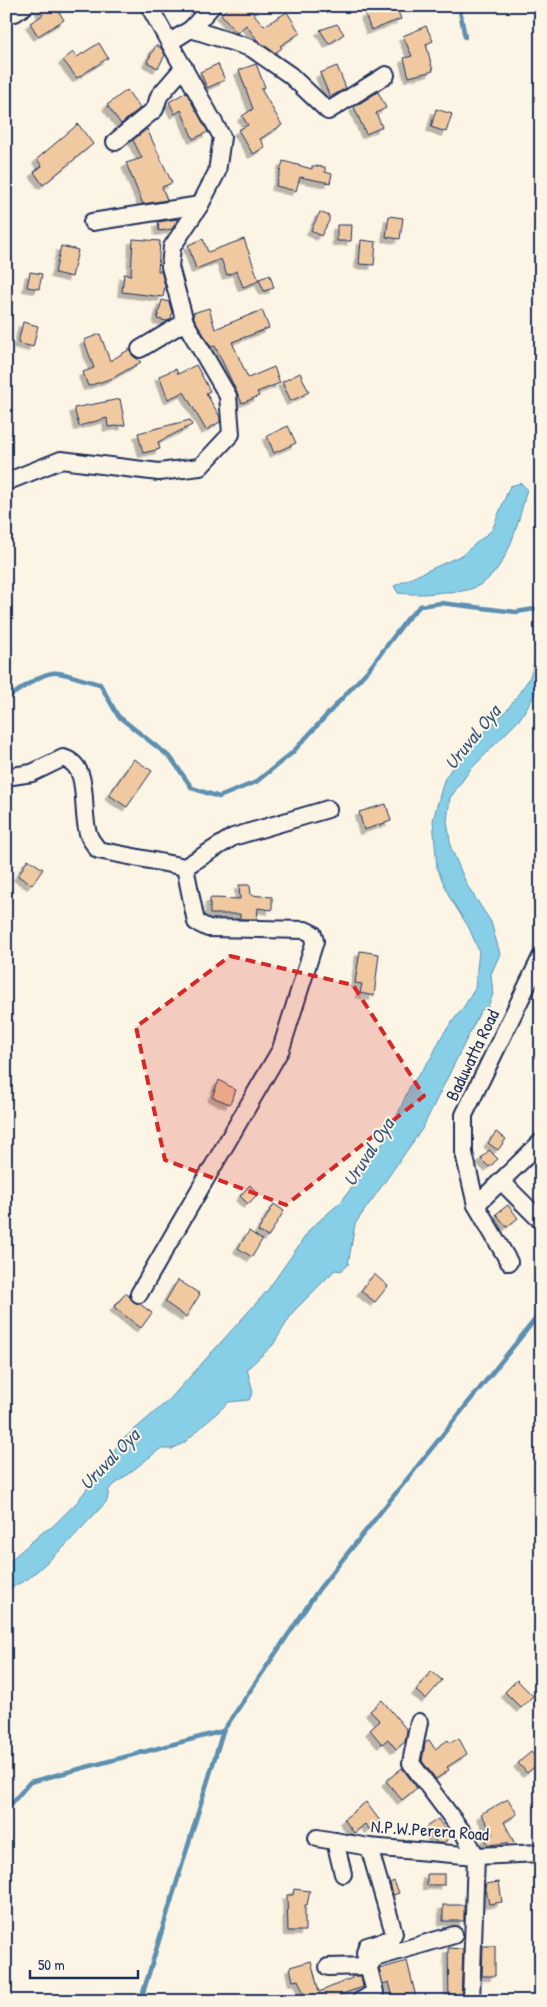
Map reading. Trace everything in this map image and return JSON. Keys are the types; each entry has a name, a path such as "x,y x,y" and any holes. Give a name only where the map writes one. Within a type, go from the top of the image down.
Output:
{"street":[{"path":"6,482 61,460 159,472 200,467 231,434 228,396 185,322 170,267 172,247 200,205 218,172 222,137 149,6"},
{"path":"170,42 191,29 212,6"},
{"path":"191,29 251,48 290,75 328,112 386,75"},
{"path":"115,142 155,109 159,96 184,67"},
{"path":"92,222 200,205"},
{"path":"140,349 185,322"},
{"path":"6,777 32,773 63,758 72,760 80,770 89,836 98,850 184,867 233,837 328,809"},
{"path":"139,1294 282,1049 315,941 313,934 304,930 208,928 201,926 196,922 184,867"},
{"name":"Baduwatta Road","path":"509,1262 476,1205 464,1152 464,1115 541,957"},
{"path":"476,1205 541,1142"},
{"path":"502,1181 541,1221"},
{"path":"419,1722 411,1763 464,1834 476,1856 471,2001"},
{"name":"N.P.W.Perera Road","path":"316,1838 369,1846 476,1856 541,1853"},
{"path":"335,1841 343,1874"},
{"path":"360,2001 375,1992 365,1953 367,1946 391,1939 394,1933 369,1846"},
{"path":"369,1966 375,1958 454,1935"},
{"path":"328,1967 369,1966"}],"highlighted area":[{"path":"230,956 353,985 424,1096 286,1205 165,1160 136,1027"}],"water":[{"path":"521,483 527,489 515,533 509,549 492,575 481,584 464,591 421,594 398,593 394,586 462,555 492,530 510,486"},
{"path":"541,644 541,685 519,720 470,770 450,798 447,821 451,848 467,885 491,922 500,954 491,974 493,994 487,1009 481,1010 422,1129 355,1224 348,1265 341,1271 335,1270 293,1312 273,1345 247,1369 253,1392 249,1400 229,1402 185,1442 172,1449 160,1449 109,1489 107,1501 64,1547 28,1579 6,1590 6,1564 43,1532 52,1527 78,1501 121,1441 169,1400 267,1291 311,1228 342,1201 389,1134 410,1086 431,1058 443,1034 475,988 479,951 468,926 450,898 437,868 433,820 444,780 459,757 507,710 529,679"}],"building":[{"path":"38,6 55,6 64,20 38,36 30,23 43,15"},
{"path":"230,6 247,6 264,26 287,12 300,33 280,46 282,48 275,53 258,41 246,25 237,33 221,14"},
{"path":"386,6 396,6 401,19 371,30 365,14"},
{"path":"337,24 344,34 329,44 320,30"},
{"path":"426,26 433,41 426,44 433,71 409,77 404,58 412,56 403,36"},
{"path":"99,43 108,58 77,78 63,60 73,52 77,57"},
{"path":"156,45 161,48 165,55 158,68 147,62"},
{"path":"218,64 225,80 207,88 200,72"},
{"path":"256,64 265,87 261,89 282,125 260,139 265,147 253,154 238,130 248,125 242,116 253,109 239,70"},
{"path":"337,66 346,88 330,97 320,73"},
{"path":"127,90 140,108 121,124 107,105"},
{"path":"186,92 208,132 193,139 181,110 175,114 169,102"},
{"path":"378,92 386,108 376,113 382,127 366,134 354,107"},
{"path":"436,109 452,114 446,132 431,127"},
{"path":"78,124 93,144 43,185 34,172 42,166 37,159"},
{"path":"147,129 172,183 162,187 167,200 143,204 126,163 142,158 133,140"},
{"path":"283,161 312,169 312,166 325,167 325,172 332,174 330,183 300,177 296,191 276,186"},
{"path":"320,212 329,216 329,221 321,236 311,230"},
{"path":"389,216 403,218 400,239 386,237"},
{"path":"178,219 172,229 159,231 158,222"},
{"path":"337,225 352,225 351,241 337,241"},
{"path":"133,239 160,241 158,271 161,271 165,286 163,297 122,292 124,274 131,275"},
{"path":"203,239 208,252 244,239 259,281 243,287 237,271 227,275 221,259 196,269 188,245"},
{"path":"361,240 376,242 374,265 359,264"},
{"path":"61,246 78,250 72,277 55,273"},
{"path":"30,272 42,274 39,289 27,287"},
{"path":"270,275 274,288 264,291 259,279"},
{"path":"162,300 169,302 172,313 171,319 167,321 157,319"},
{"path":"209,308 215,329 262,310 269,328 232,342 248,378 274,367 280,383 257,392 259,396 242,403 215,346 211,347 194,318 193,313"},
{"path":"23,322 38,326 33,347 18,343"},
{"path":"100,334 110,361 130,349 132,355 141,362 113,378 88,386 83,372 94,368 84,340"},
{"path":"196,365 210,391 206,393 220,417 220,422 206,430 184,392 168,399 159,376 176,369 178,374"},
{"path":"300,373 309,392 291,401 282,382"},
{"path":"120,399 125,425 108,427 107,418 79,426 74,408"},
{"path":"190,420 192,425 158,442 160,449 143,453 138,433"},
{"path":"288,426 296,443 274,453 267,436"},
{"path":"134,759 152,771 127,807 109,795"},
{"path":"386,804 391,821 364,830 359,812"},
{"path":"28,859 43,869 32,885 18,876"},
{"path":"239,885 250,885 251,895 272,897 272,910 258,908 257,919 240,919 240,914 210,914 210,898 240,899"},
{"path":"360,951 379,954 374,996 360,993 362,984 355,983"},
{"path":"219,1080 236,1090 230,1104 212,1097"},
{"path":"496,1132 506,1139 498,1150 488,1143"},
{"path":"489,1150 498,1159 489,1167 481,1159"},
{"path":"250,1185 258,1194 248,1204 240,1196"},
{"path":"274,1204 284,1211 268,1237 258,1231"},
{"path":"508,1205 518,1218 507,1227 496,1214"},
{"path":"249,1231 262,1240 252,1257 238,1248"},
{"path":"374,1274 388,1286 375,1302 361,1291"},
{"path":"178,1280 200,1294 186,1317 165,1302"},
{"path":"126,1293 134,1302 152,1313 141,1328 114,1307"},
{"path":"431,1671 442,1680 426,1699 416,1691"},
{"path":"517,1680 533,1696 521,1708 505,1692"},
{"path":"382,1700 407,1730 405,1742 396,1749 388,1739 382,1744 370,1730 380,1721 370,1711"},
{"path":"459,1738 467,1754 447,1767 449,1770 436,1779 422,1761 425,1743 429,1740 435,1749 448,1740 450,1743"},
{"path":"531,1752 540,1762 527,1773 518,1763"},
{"path":"402,1768 417,1788 402,1800 386,1781"},
{"path":"508,1799 517,1814 504,1822 514,1842 488,1845 485,1838 493,1834 481,1814"},
{"path":"366,1802 380,1821 369,1829 365,1824 354,1833 344,1819"},
{"path":"438,1819 451,1837 443,1843 437,1843 426,1827"},
{"path":"427,1874 444,1874 444,1885 427,1885"},
{"path":"394,1881 399,1893 393,1895 390,1883"},
{"path":"499,1882 502,1902 489,1904 485,1884"},
{"path":"294,1889 310,1891 307,1905 305,1905 305,1931 288,1931 287,1895 293,1895"},
{"path":"443,1905 464,1905 464,1921 443,1921"},
{"path":"483,1946 495,1946 495,1976 482,1976"},
{"path":"448,1948 463,1949 461,2001 449,2001"},
{"path":"311,1961 319,1992 352,1978 352,1976 361,1976 363,1987 339,1995 341,2001 299,2001 306,1998 298,1980 293,1981 290,1967"},
{"path":"407,1961 417,2001 394,2001 389,1982 383,1984 379,1969"}],"waterway":[{"path":"459,6 465,37"},
{"name":"Uruval Oya","path":"6,698 38,678 51,673 63,674 100,684 118,716 171,758 192,788 219,797 256,782 292,753 369,669 407,619 420,606 441,603 516,612 541,608"},
{"path":"142,1996 223,1731 319,1589 541,1312"},
{"path":"6,1810 30,1782 223,1731"},
{"path":"129,2001 142,1996 143,2001"}]}
